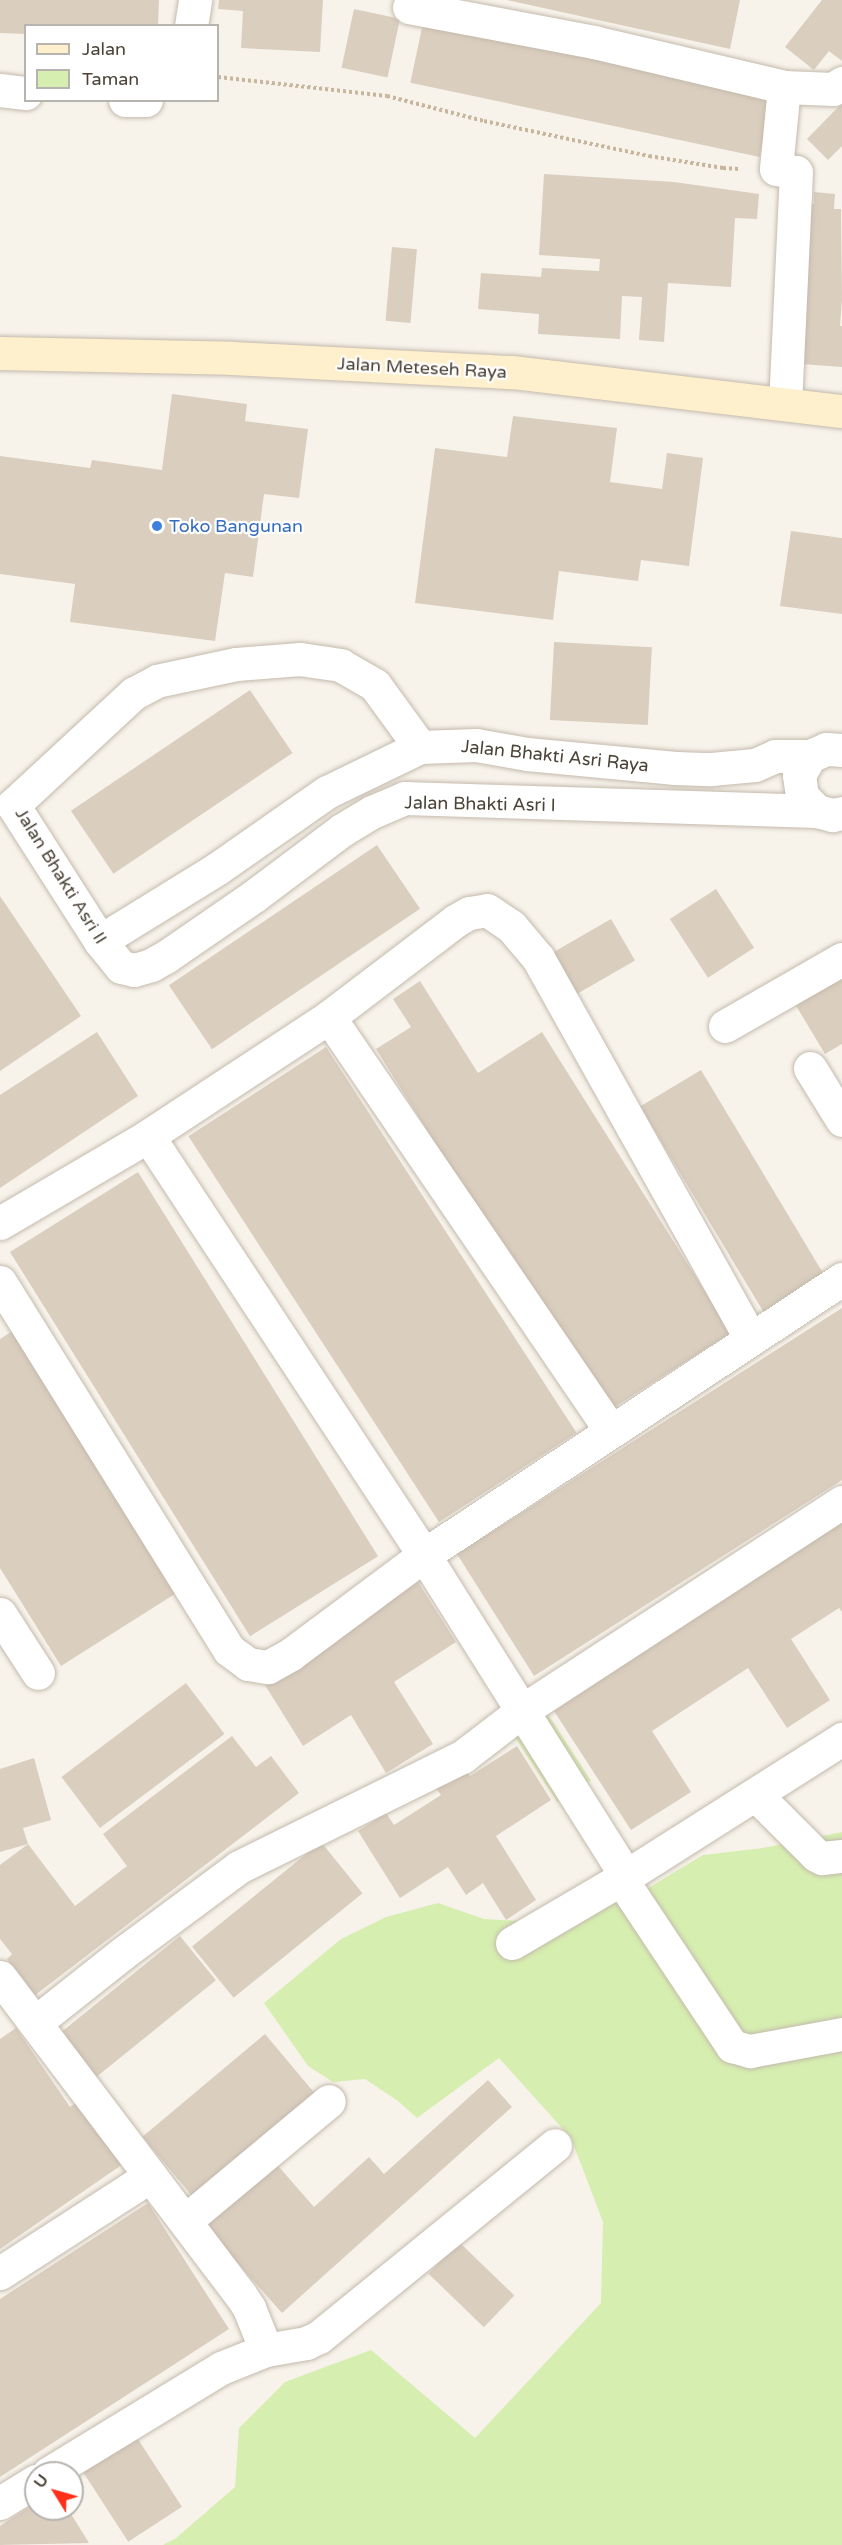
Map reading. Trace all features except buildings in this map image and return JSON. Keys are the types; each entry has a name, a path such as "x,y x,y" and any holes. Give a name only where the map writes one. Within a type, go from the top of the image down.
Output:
{"main road":[{"name":"Jalan Meteseh Raya","path":"0,353 232,358 513,372 842,411"}],"street":[{"path":"191,24 195,0"},
{"path":"409,7 594,42 784,87 833,89 842,83"},
{"path":"784,87 776,169 796,172 785,403"},
{"path":"0,90 24,93"},
{"name":"Jalan Bhakti Asri II","path":"121,967 6,811 134,693 157,681 236,664 300,659 340,665 375,685 420,747"},
{"name":"Jalan Bhakti Asri Raya","path":"100,941 218,868 327,792 420,747 476,744 527,754 699,769 756,765 775,756 810,756 826,748 842,750"},
{"path":"810,756 800,775 802,796 830,812"},
{"name":"Jalan Bhakti Asri I","path":"121,967 134,970 151,965 254,896 342,830 372,812 405,798 830,812"},
{"path":"0,1223 148,1136 329,1017 469,913 487,910 511,926 538,958 751,1339"},
{"path":"725,1026 842,959"},
{"path":"329,1017 611,1431"},
{"path":"810,1068 842,1120"},
{"path":"148,1136 424,1555 732,2046 750,2051 842,2034"},
{"path":"0,1282 204,1614 229,1650 248,1664 268,1667 291,1654 424,1555 842,1279"},
{"path":"266,2350 249,2308 185,2221 14,2002 123,1953 239,1867 462,1756 523,1710 842,1502"},
{"path":"0,1614 38,1673"},
{"path":"512,1943 624,1877 842,1739"},
{"path":"756,1795 816,1855 822,1858 842,1856"},
{"path":"185,2221 329,2101"},
{"path":"69,2461 221,2368 266,2350 306,2343 319,2337 555,2145"},
{"path":"0,2273 150,2176"},
{"path":"0,2503 24,2488"}],"path":[{"path":"219,77 387,96 484,121 649,156 723,168 776,169"}],"green space":[{"path":"549,1716 591,1781 557,1802 515,1738"},
{"path":"842,1832 842,2545 163,2545 175,2539 235,2487 239,2428 285,2382 371,2350 475,2438 601,2303 603,2222 571,2138 499,2058 417,2118 398,2101 365,2079 333,2082 308,2066 264,2003 341,1939 386,1917 438,1903 484,1919 555,1923 640,1893 703,1855 763,1848"}],"place":[{"name":"Toko Bangunan","path":"157,526"}]}
